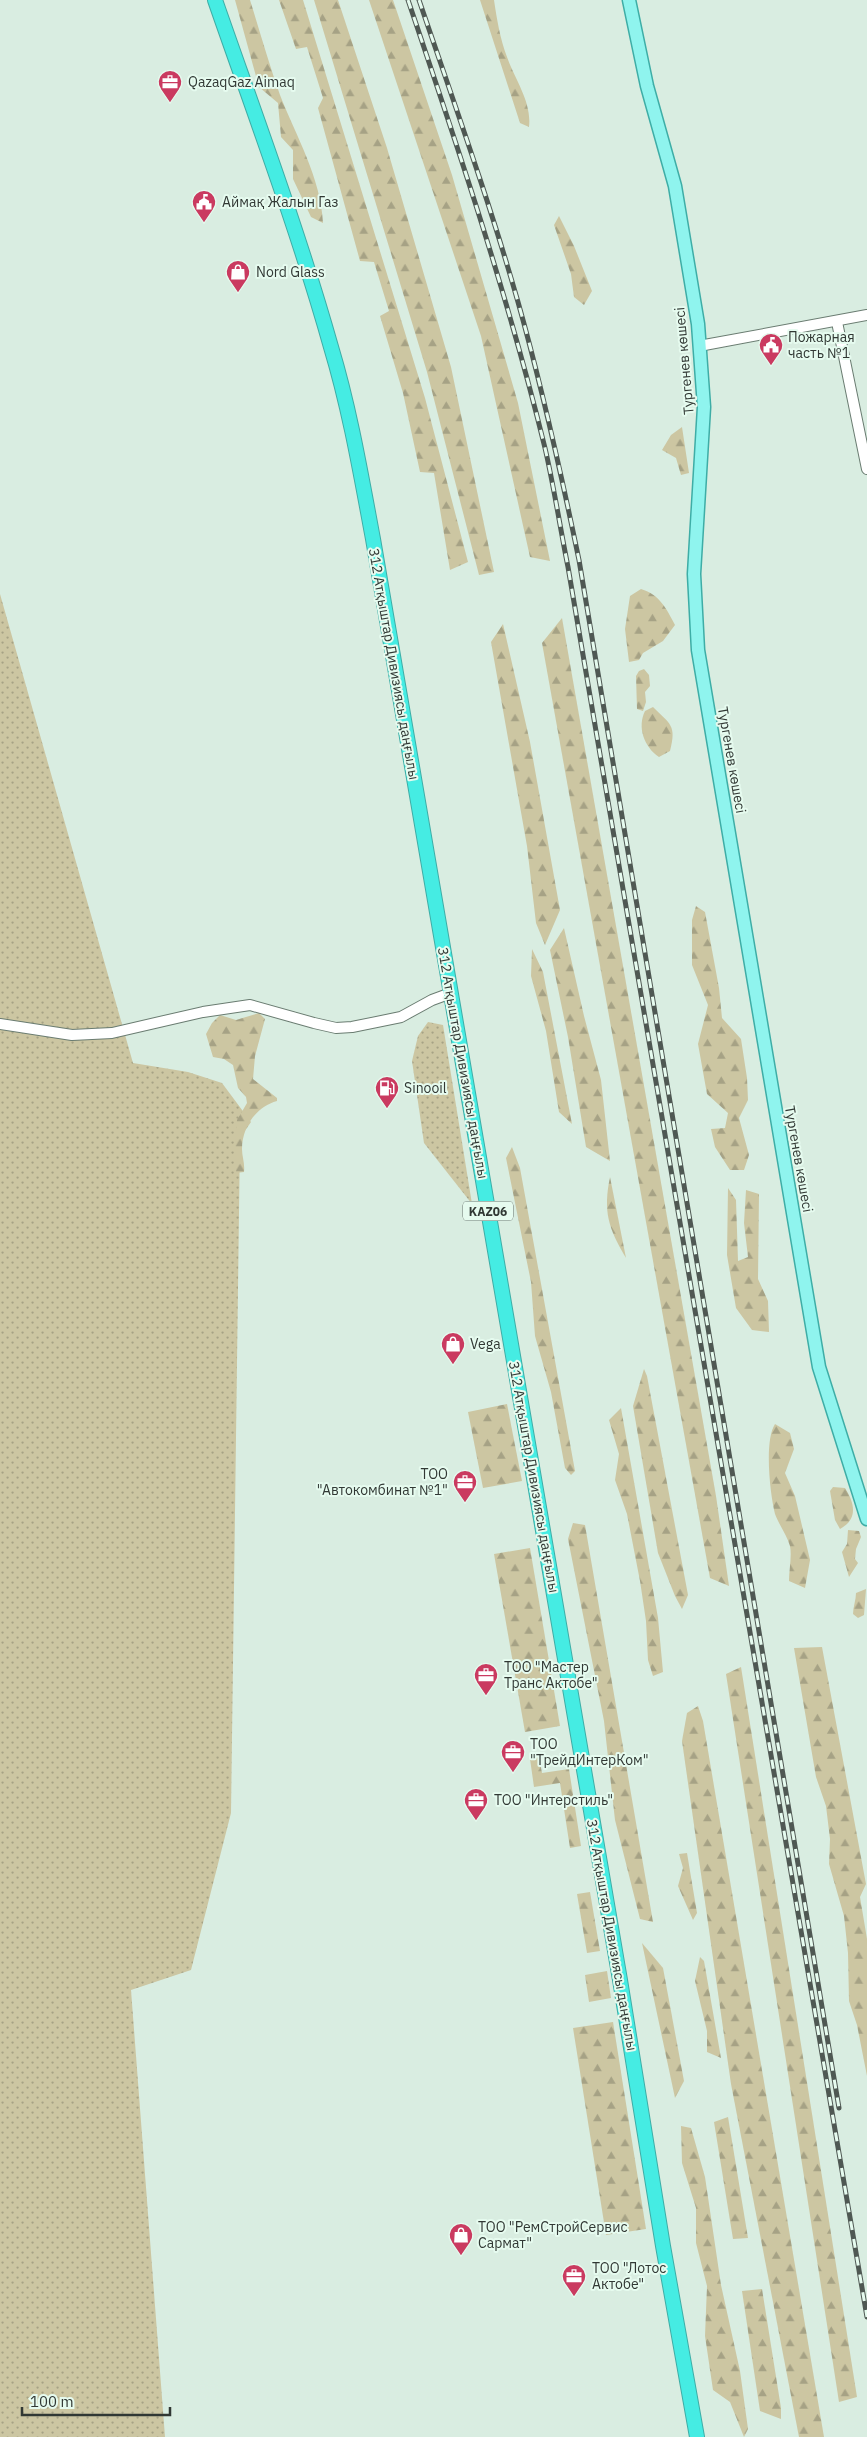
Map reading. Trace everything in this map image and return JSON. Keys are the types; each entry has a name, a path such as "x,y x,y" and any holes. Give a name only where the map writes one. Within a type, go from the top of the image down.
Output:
{"highway":[{"name":"312 Атқыштар Дивизиясы даңғылы","path":"215,0 304,254 332,350 355,445 620,1980 663,2246 698,2437"}],"main road":[{"name":"Тургенев көшесі","path":"629,0 647,86 675,186 700,346 704,407 694,574 698,650 819,1367 867,1519"}],"street":[{"path":"700,346 867,315"},
{"path":"837,322 867,469"},
{"path":"0,1024 72,1034 112,1033 204,1012 250,1005 336,1028 352,1027 401,1017 432,1000 451,994"}],"green space":[{"path":"235,0 250,0 280,95 313,174 318,190 323,223 311,217 293,179 293,150 281,137 278,103 259,87"},
{"path":"279,0 303,0 425,398 468,562 450,570 434,473 420,472 403,393 380,316 389,311 374,262 360,261 318,108 323,98 307,47 296,49"},
{"path":"314,0 338,0 387,148 451,367 494,572 479,575 427,372"},
{"path":"369,0 393,0 452,175 518,403 550,561 530,557 481,336"},
{"path":"480,0 494,0 505,50 528,109 529,127 520,123"},
{"path":"559,216 574,246 592,291 584,305 574,297 571,274 554,225"},
{"path":"682,427 689,473 681,475 676,458 662,450 671,435"},
{"path":"641,589 658,599 675,625 663,641 643,653 639,660 629,662 625,629 630,596"},
{"path":"0,594 133,1063 188,1072 222,1083 251,1122 240,1138 231,1813 191,1970 131,1990 165,2437 0,2437"},
{"path":"562,618 716,1496 729,1586 710,1578 542,643"},
{"path":"503,624 530,742 560,910 545,945 536,923 527,846 491,642"},
{"path":"644,669 649,675 650,686 645,692 646,702 643,711 637,709 636,676 639,671"},
{"path":"653,707 671,726 673,736 670,751 659,757 649,748 642,730 645,711"},
{"path":"696,906 705,912 719,988 722,1018 741,1039 747,1078 748,1100 739,1118 749,1155 744,1170 730,1170 715,1147 711,1129 725,1128 728,1113 707,1094 698,1044 708,1005 692,965 692,920"},
{"path":"564,928 601,1080 610,1161 586,1147 568,1037 550,950"},
{"path":"532,949 543,972 572,1124 559,1112 546,1031 531,976"},
{"path":"259,1013 265,1019 255,1056 253,1079 277,1098 277,1101 269,1104 257,1113 248,1126 242,1149 244,1172 236,1173 235,1140 237,1120 247,1103 246,1097 238,1088 233,1065 224,1059 213,1057 206,1034 212,1023 220,1015 236,1020"},
{"path":"428,1022 443,1025 472,1204 424,1143 412,1061 418,1036"},
{"path":"512,1147 520,1168 575,1471 571,1475 565,1468 551,1392 535,1336 531,1282 506,1158"},
{"path":"610,1177 626,1258 611,1228 607,1210"},
{"path":"728,1188 736,1200 738,1261 748,1257 744,1223 746,1190 759,1194 758,1279 768,1301 769,1332 752,1330 736,1308 727,1255"},
{"path":"644,1369 647,1376 688,1595 682,1609 658,1553 633,1406"},
{"path":"507,1404 522,1481 483,1488 468,1412"},
{"path":"621,1408 658,1618 663,1672 653,1676 648,1660 646,1621 640,1581 627,1514 615,1480 619,1454 609,1420"},
{"path":"775,1424 790,1433 794,1449 785,1473 795,1496 810,1560 805,1588 789,1581 790,1546 775,1514 773,1505 769,1455"},
{"path":"833,1487 845,1488 853,1505 850,1521 840,1529 835,1520 830,1491"},
{"path":"573,1523 585,1525 653,1922 640,1919 615,1820 604,1721 568,1539"},
{"path":"848,1530 859,1531 861,1537 856,1549 855,1559 858,1563 849,1577 842,1552 847,1544"},
{"path":"530,1548 560,1726 525,1732 494,1554"},
{"path":"866,1589 864,1615 858,1618 853,1614 856,1593"},
{"path":"822,1647 866,1884 860,1897 867,1939 867,2076 857,2025 849,2001 848,1953 844,1916 829,1864 830,1839 826,1806 816,1777 794,1648"},
{"path":"741,1667 857,2397 839,2402 726,1674"},
{"path":"698,1706 703,1721 824,2437 799,2437 731,2084 682,1741 687,1713"},
{"path":"539,1757 542,1773 569,1769 581,1846 570,1848 560,1783 534,1787 530,1759"},
{"path":"687,1853 697,1913 693,1920 678,1886 683,1868 679,1854"},
{"path":"590,1892 600,1951 587,1953 577,1894"},
{"path":"642,1943 663,1968 684,2081 675,2098"},
{"path":"700,1957 704,1961 721,2058 707,2052 707,2031 695,1981"},
{"path":"607,1971 611,1998 589,2002 585,1975"},
{"path":"613,2022 646,2229 606,2235 573,2028"},
{"path":"728,2117 748,2238 733,2239 714,2122"},
{"path":"681,2126 691,2128 705,2177 721,2285 740,2371 748,2429 744,2437 730,2402 713,2390 705,2336 707,2286 696,2243 696,2208 682,2163"},
{"path":"762,2289 781,2408 781,2419 760,2411 742,2291"}],"railway":[{"path":"408,0 499,278 531,391 551,477 568,567 867,2317"},
{"path":"419,0 483,188 518,302 551,430 579,560 839,2108"}],"place":[{"name":"QazaqGaz Aimaq","path":"170,103"},
{"name":"Аймақ Жалын Газ","path":"204,223"},
{"name":"Nord Glass","path":"238,293"},
{"name":"Пожарная часть №1","path":"771,366"},
{"name":"Sinooil","path":"387,1109"},
{"name":"Vega","path":"453,1365"},
{"name":"ТОО \"Автокомбинат №1\"","path":"465,1503"},
{"name":"ТОО \"Мастер Транс Актобе\"","path":"486,1696"},
{"name":"ТОО \"ТрейдИнтерКом\"","path":"513,1773"},
{"name":"ТОО \"Интерстиль\"","path":"476,1821"},
{"name":"ТОО \"РемСтройСервис Сармат\"","path":"461,2256"},
{"name":"ТОО \"Лотос Актобе\"","path":"574,2297"}]}
